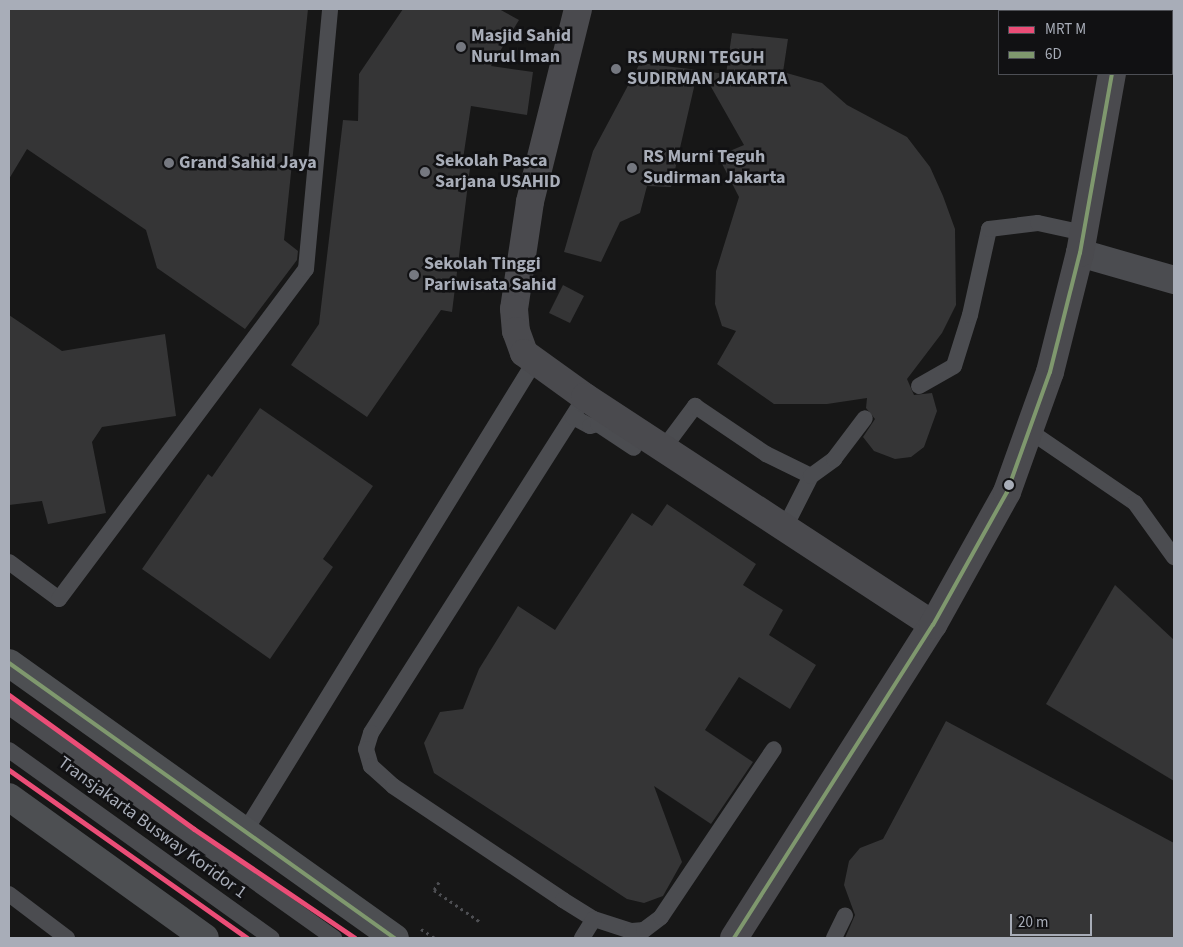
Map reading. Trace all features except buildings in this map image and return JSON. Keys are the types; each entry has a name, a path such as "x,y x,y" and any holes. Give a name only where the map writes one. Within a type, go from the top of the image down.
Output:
{"main road":[{"path":"9,663 244,833 395,938"},
{"path":"9,797 205,938"}],"street":[{"path":"578,9 530,202 514,309 516,332 524,353 590,412 663,449 933,625"},
{"path":"735,938 933,625 1007,492 1031,432 1082,243 1112,75"},
{"path":"1082,243 1174,280"}],"lane":[{"path":"9,562 59,599 306,269 330,9"},
{"path":"919,386 954,366 970,316 989,229 1038,223 1082,243"},
{"path":"244,833 535,361"},
{"path":"663,449 695,406 766,454 811,476"},
{"path":"634,448 590,412 370,733 366,749 371,766 393,786 594,918 632,931 644,930 661,917 774,749"},
{"path":"784,529 811,476 834,459 865,418"},
{"path":"1031,432 1135,503 1174,557"},
{"name":"Transjakarta Busway Koridor 1","path":"9,707 334,938"},
{"name":"Transjakarta Busway Koridor 1","path":"9,750 272,938"},
{"path":"9,894 67,938"},
{"path":"834,938 845,915"},
{"path":"582,938 594,918"}],"path":[{"path":"439,882 434,890 479,921"}],"metro line":[{"name":"M","path":"9,695 194,829 355,938"},
{"name":"M","path":"9,770 247,938"}],"transit line":[{"name":"6D","path":"734,938 933,625 1007,492 1050,372 1080,253 1112,75"},
{"name":"6D","path":"9,663 395,938"}],"place":[{"name":"Masjid Sahid Nurul Iman","path":"461,47"},
{"name":"RS MURNI TEGUH SUDIRMAN JAKARTA","path":"616,69"},
{"name":"Grand Sahid Jaya","path":"169,163"},
{"name":"RS Murni Teguh Sudirman Jakarta","path":"632,168"},
{"name":"Sekolah Pasca Sarjana USAHID","path":"425,172"},
{"name":"Sekolah Tinggi Pariwisata Sahid","path":"414,275"}]}
